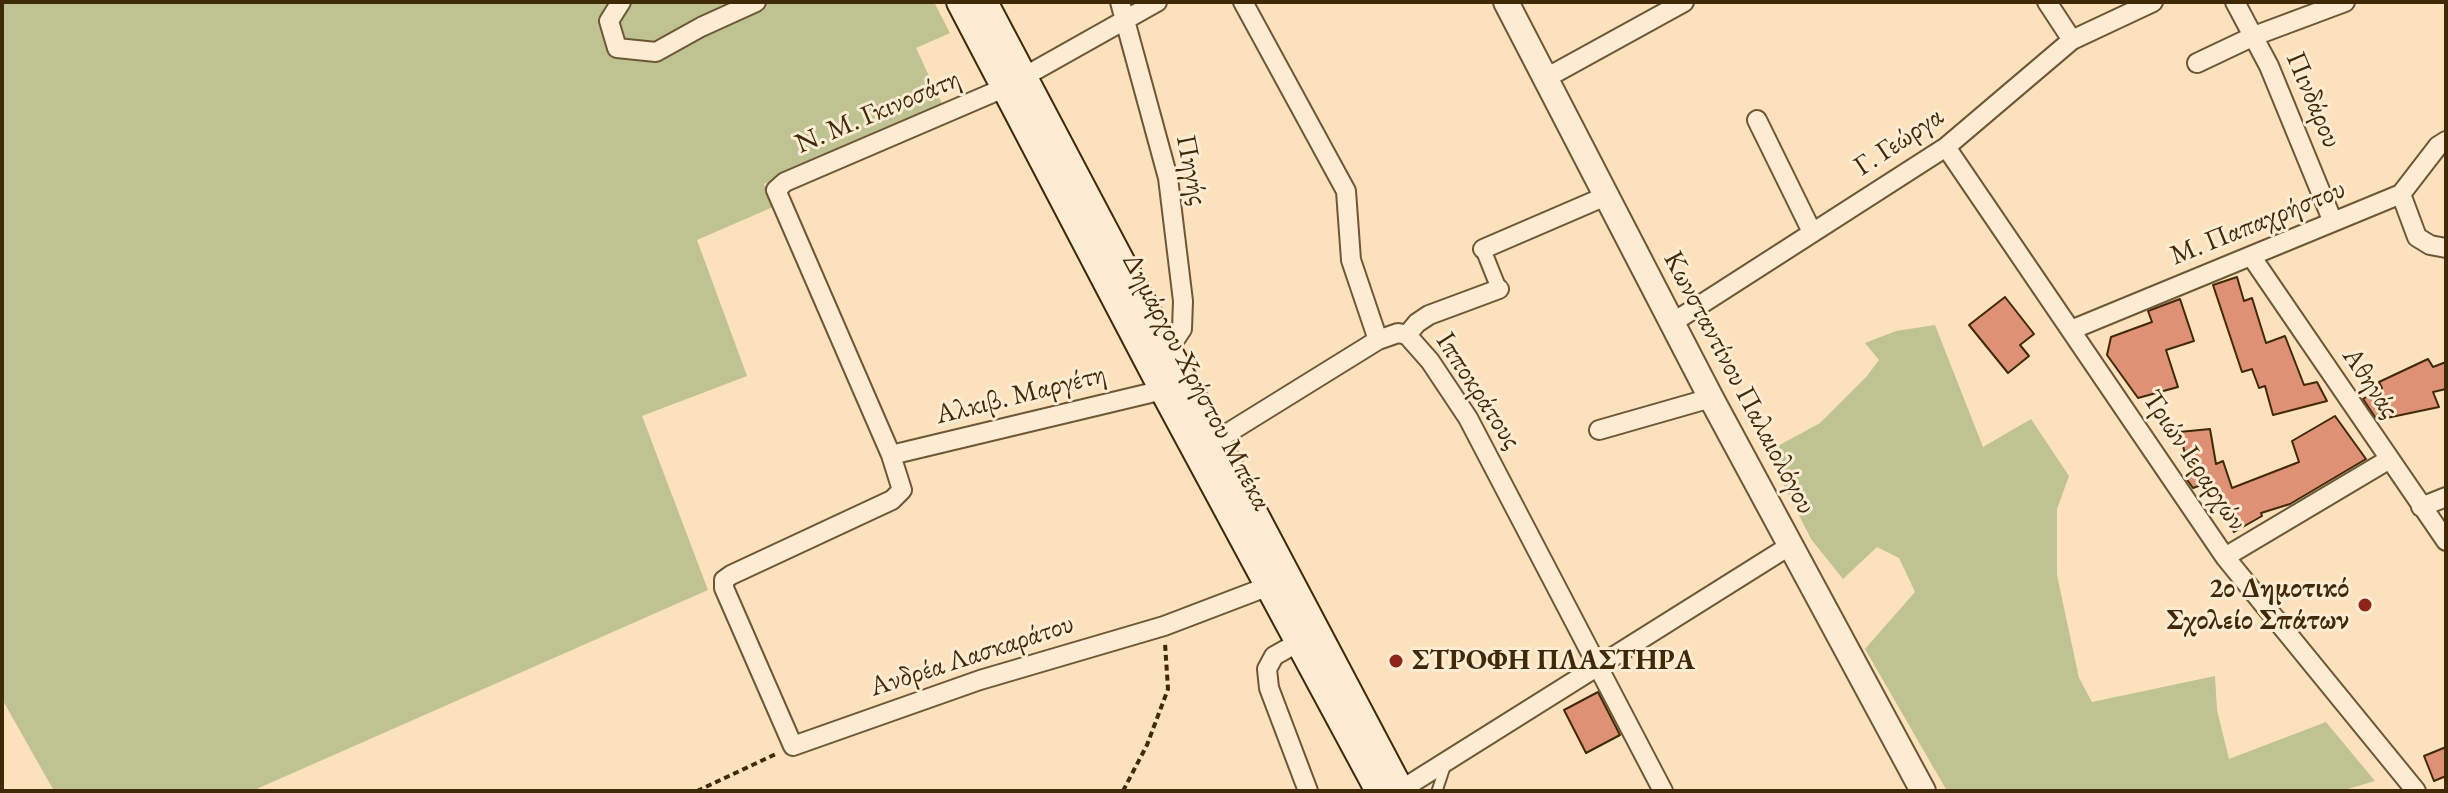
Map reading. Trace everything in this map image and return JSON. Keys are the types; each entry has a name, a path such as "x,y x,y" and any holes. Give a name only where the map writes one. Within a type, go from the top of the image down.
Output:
{"main road":[{"name":"Δημάρχου Χρήστου Μπέκα","path":"960,2 1014,83 1165,345 1395,791"},
{"name":"Δημάρχου Χρήστου Μπέκα","path":"984,2 1014,83 1163,390 1299,642 1395,791"}],"street":[{"path":"621,2 609,21 617,48 656,52 756,2"},
{"name":"Ν. Μ. Γκινοσάτη","path":"891,455 776,190 785,182 1014,83 1123,10 1157,2"},
{"path":"1215,441 1378,340 1351,260 1346,191 1243,2"},
{"name":"Κωνσταντίνου Παλαιολόγου","path":"1506,2 1711,398 1923,791"},
{"path":"1546,78 1684,2"},
{"path":"2047,2 2072,40"},
{"name":"Γ. Γεώργα","path":"1672,323 1946,147 2072,40 2153,2"},
{"name":"Πινδάρου","path":"2235,2 2269,66 2333,222"},
{"path":"2197,63 2254,36 2345,2"},
{"name":"Πηγής","path":"1123,10 1168,178 1183,301 1182,329 1174,341 1165,345"},
{"path":"1757,120 1812,232"},
{"name":"Μ. Παπαχρήστου","path":"2071,330 2401,194 2438,146 2446,141"},
{"name":"Τριών Ιεραρχών","path":"1946,147 2225,557 2416,791"},
{"path":"2401,194 2417,237 2430,245 2446,248"},
{"path":"1407,335 1429,315 1499,289 1483,249 1606,196"},
{"name":"Αθηνάς","path":"2251,256 2446,541"},
{"name":"Ιπποκράτους","path":"1378,340 1398,333 1407,335 1430,361 1468,418 1663,791"},
{"name":"Αλκιβ. Μαργέτη","path":"891,455 1163,390"},
{"path":"1599,430 1711,398"},
{"path":"793,746 724,588 724,580 892,500 900,494 902,485 891,455"},
{"path":"2225,557 2388,460"},
{"path":"2421,507 2446,497"},
{"path":"1395,791 1791,545"},
{"name":"Ανδρέα Λασκαράτου","path":"793,746 980,680 1164,626 1269,586"},
{"path":"1299,642 1274,656 1267,669 1269,688 1308,791"}],"lane":[{"path":"1437,791 1447,761"}],"path":[{"path":"1123,791 1147,745 1168,689 1164,626"},
{"path":"697,791 793,746"}],"green space":[{"path":"2,2 934,2 950,33 916,48 943,106 764,184 773,207 697,240 747,376 642,416 708,590 252,791 54,791 2,699"},
{"path":"1935,325 1983,447 2031,419 2069,476 2057,509 2057,575 2079,678 2092,702 2215,676 2217,710 2229,759 2326,722 2375,781 2341,791 1947,791 1865,649 1915,592 1899,558 1877,547 1843,579 1811,539 1767,452 1820,423 1867,376 1879,360 1865,343 1896,331"}],"building":[{"path":"2237,277 2244,301 2252,298 2266,343 2285,336 2304,385 2317,382 2327,401 2273,415 2265,386 2259,388 2252,369 2242,372 2213,285"},
{"path":"2005,297 2034,334 2020,345 2029,356 2008,373 1969,325"},
{"path":"2180,299 2194,341 2166,350 2178,387 2138,398 2107,355 2111,337 2152,322 2148,311"},
{"path":"2428,359 2433,367 2446,362 2446,389 2433,392 2439,407 2377,420 2363,399 2382,388 2379,382"},
{"path":"2335,416 2366,459 2290,504 2261,513 2262,516 2234,532 2212,481 2193,488 2185,477 2191,475 2179,432 2210,429 2216,464 2223,461 2232,488 2299,462 2292,441"},
{"path":"1598,692 1620,735 1586,753 1564,710"},
{"path":"2446,747 2446,776 2434,781 2424,756"}],"place":[{"name":"2ο Δημοτικό Σχολείο Σπάτων","path":"2365,605"},
{"name":"ΣΤΡΟΦΗ ΠΛΑΣΤΗΡΑ","path":"1396,661"}]}
